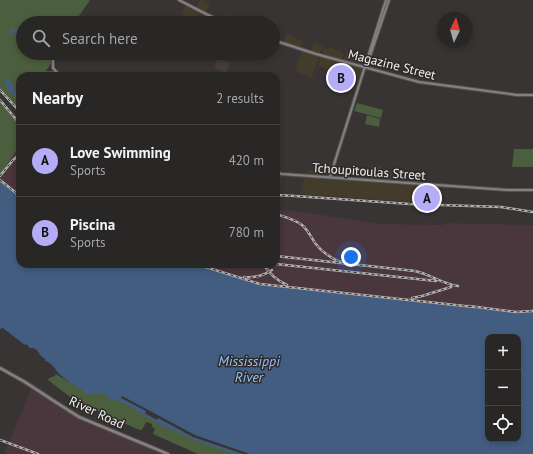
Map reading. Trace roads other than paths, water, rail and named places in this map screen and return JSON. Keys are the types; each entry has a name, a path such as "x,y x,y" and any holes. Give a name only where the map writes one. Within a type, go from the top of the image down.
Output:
{"main road":[{"name":"River Road","path":"0,368 25,382 79,417 168,454"}],"street":[{"path":"179,0 209,16"},
{"path":"330,178 364,67 367,65 387,0"},
{"name":"Magazine Street","path":"280,42 316,54 419,82 517,95 533,95"},
{"path":"53,60 53,68 56,72"},
{"path":"47,72 53,68"},
{"path":"50,70 54,72"},
{"name":"Tchoupitoulas Street","path":"280,173 507,190 533,190"}],"water":[{"path":"16,29 16,33 10,33 10,30"},
{"path":"6,78 11,82 16,92 16,98 7,87 4,79"},
{"name":"Mississippi River","path":"0,181 16,194 16,268 207,268 260,285 519,313 533,312 533,454 234,454 197,441 163,426 129,405 111,399 105,395 97,393 83,394 83,390 62,378 53,367 3,328 0,329"}],"railway":[{"path":"0,90 16,108"},
{"path":"0,100 16,119"},
{"path":"0,176 16,157"},
{"path":"0,180 16,193"},
{"path":"280,195 410,204 501,207 533,212"},
{"path":"280,215 302,225 320,249 340,262"},
{"path":"280,256 415,271 458,286"},
{"path":"280,264 436,281"},
{"path":"209,268 260,284 474,307"},
{"path":"266,268 280,281 287,285"},
{"path":"244,277 259,276 272,270"},
{"path":"412,298 451,287"},
{"path":"469,306 516,312 533,311"},
{"path":"0,440 38,454"}],"place":[{"name":"Piscina","path":"341,78"},
{"name":"Love Swimming","path":"427,198"}]}
